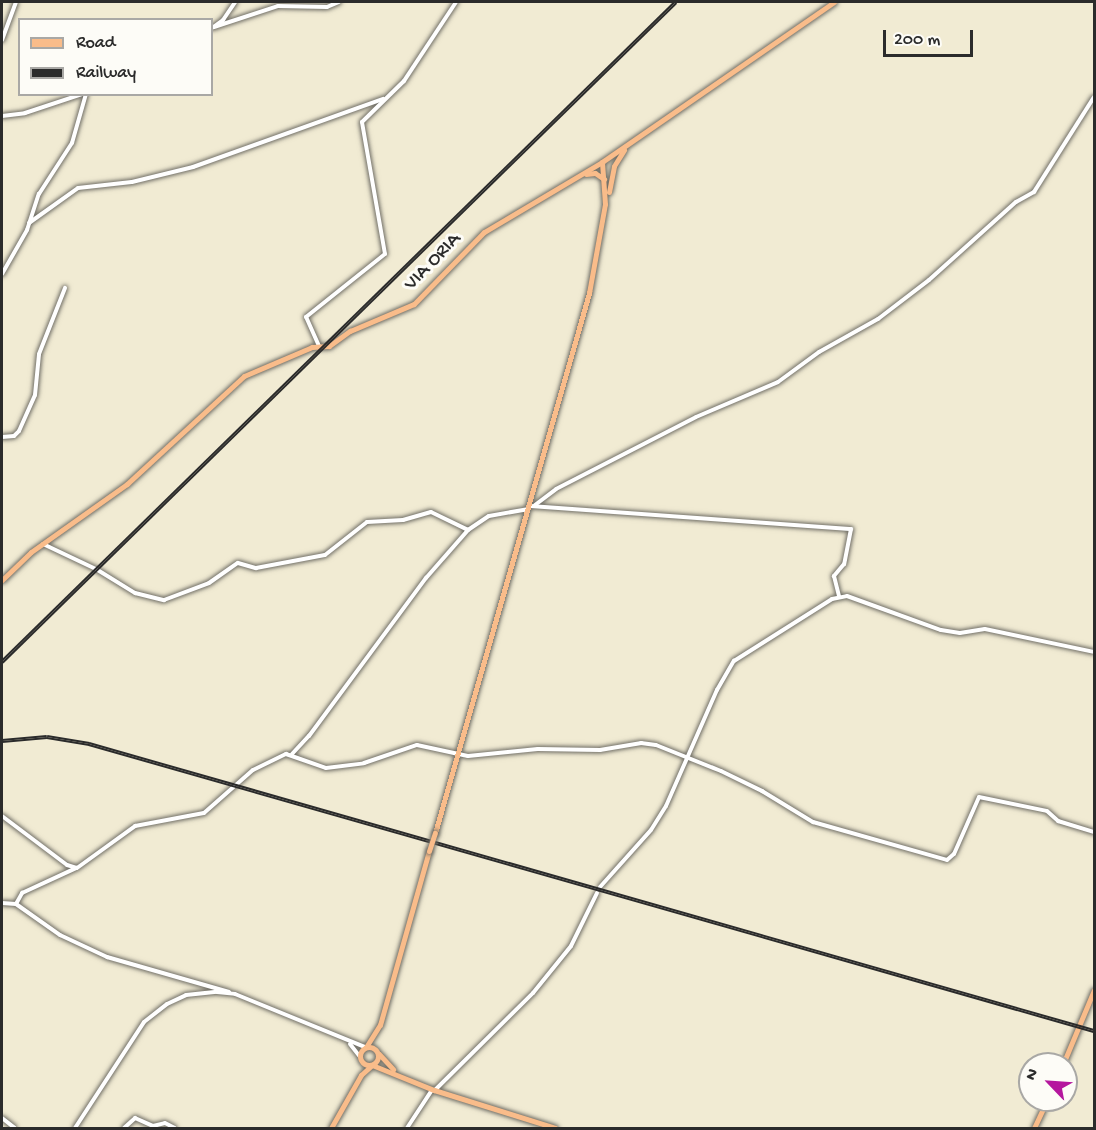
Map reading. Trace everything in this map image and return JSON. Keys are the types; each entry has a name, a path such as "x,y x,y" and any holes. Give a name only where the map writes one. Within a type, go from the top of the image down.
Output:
{"main road":[{"name":"VIA ORIA","path":"2,580 43,544 127,484 244,376 319,346 329,346 350,331 414,304 478,236 604,161 834,2"},
{"path":"332,1128 355,1087 378,1053 380,1025 531,506 589,293 612,174 628,145"},
{"path":"604,161 612,174"},
{"path":"601,232 606,186 604,161"},
{"path":"579,176 598,174 606,186"},
{"path":"1068,1052 1095,990"},
{"path":"355,1087 360,1058 380,1025"},
{"path":"366,1047 378,1053 399,1074"},
{"path":"360,1058 433,1090 555,1128"},
{"path":"1034,1128 1041,1112"}],"street":[{"path":"2,40 16,2"},
{"path":"213,28 235,2"},
{"path":"213,28 278,6 327,7 339,2"},
{"path":"319,346 306,317 385,254 362,122 384,98 404,81 430,46 456,2"},
{"path":"2,116 25,113 78,96"},
{"path":"2,274 29,223 44,185 72,143 84,96"},
{"path":"531,506 556,489 696,417 778,382 819,352 878,319 928,280 1016,202 1034,192 1095,97"},
{"path":"29,223 78,188 132,182 193,166 384,98"},
{"path":"2,437 14,436 19,431 35,396 39,354 65,288"},
{"path":"16,904 22,893 57,880 135,826 204,813 256,768 291,754 309,736 426,578 468,530 489,516 531,506 851,529 844,564 834,576 839,596"},
{"path":"43,544 66,553 135,593 164,600 209,583 238,562 256,567 325,555 366,522 403,520 431,512 468,530"},
{"path":"839,596 941,630 960,633 985,629 1095,652"},
{"path":"600,887 656,822 686,756 734,662 839,596"},
{"path":"291,754 326,768 364,763 417,745 458,751 468,756 538,749 600,750 641,743 686,756 762,791 813,822 946,860 954,854 979,797 1047,811 1058,822 1095,832"},
{"path":"2,816 64,863 77,868"},
{"path":"407,1128 433,1090 535,991 571,945 597,893"},
{"path":"2,903 16,904 60,935 107,957 235,994 366,1047"},
{"path":"75,1128 117,1059 158,1010 186,995 217,992 235,994"},
{"path":"345,1040 360,1058"},
{"path":"2,1118 15,1128"},
{"path":"124,1128 135,1118 153,1126 165,1123 175,1128"}],"railway":[{"path":"2,662 676,2"},
{"path":"2,741 47,737 89,744 1094,1031"}]}
